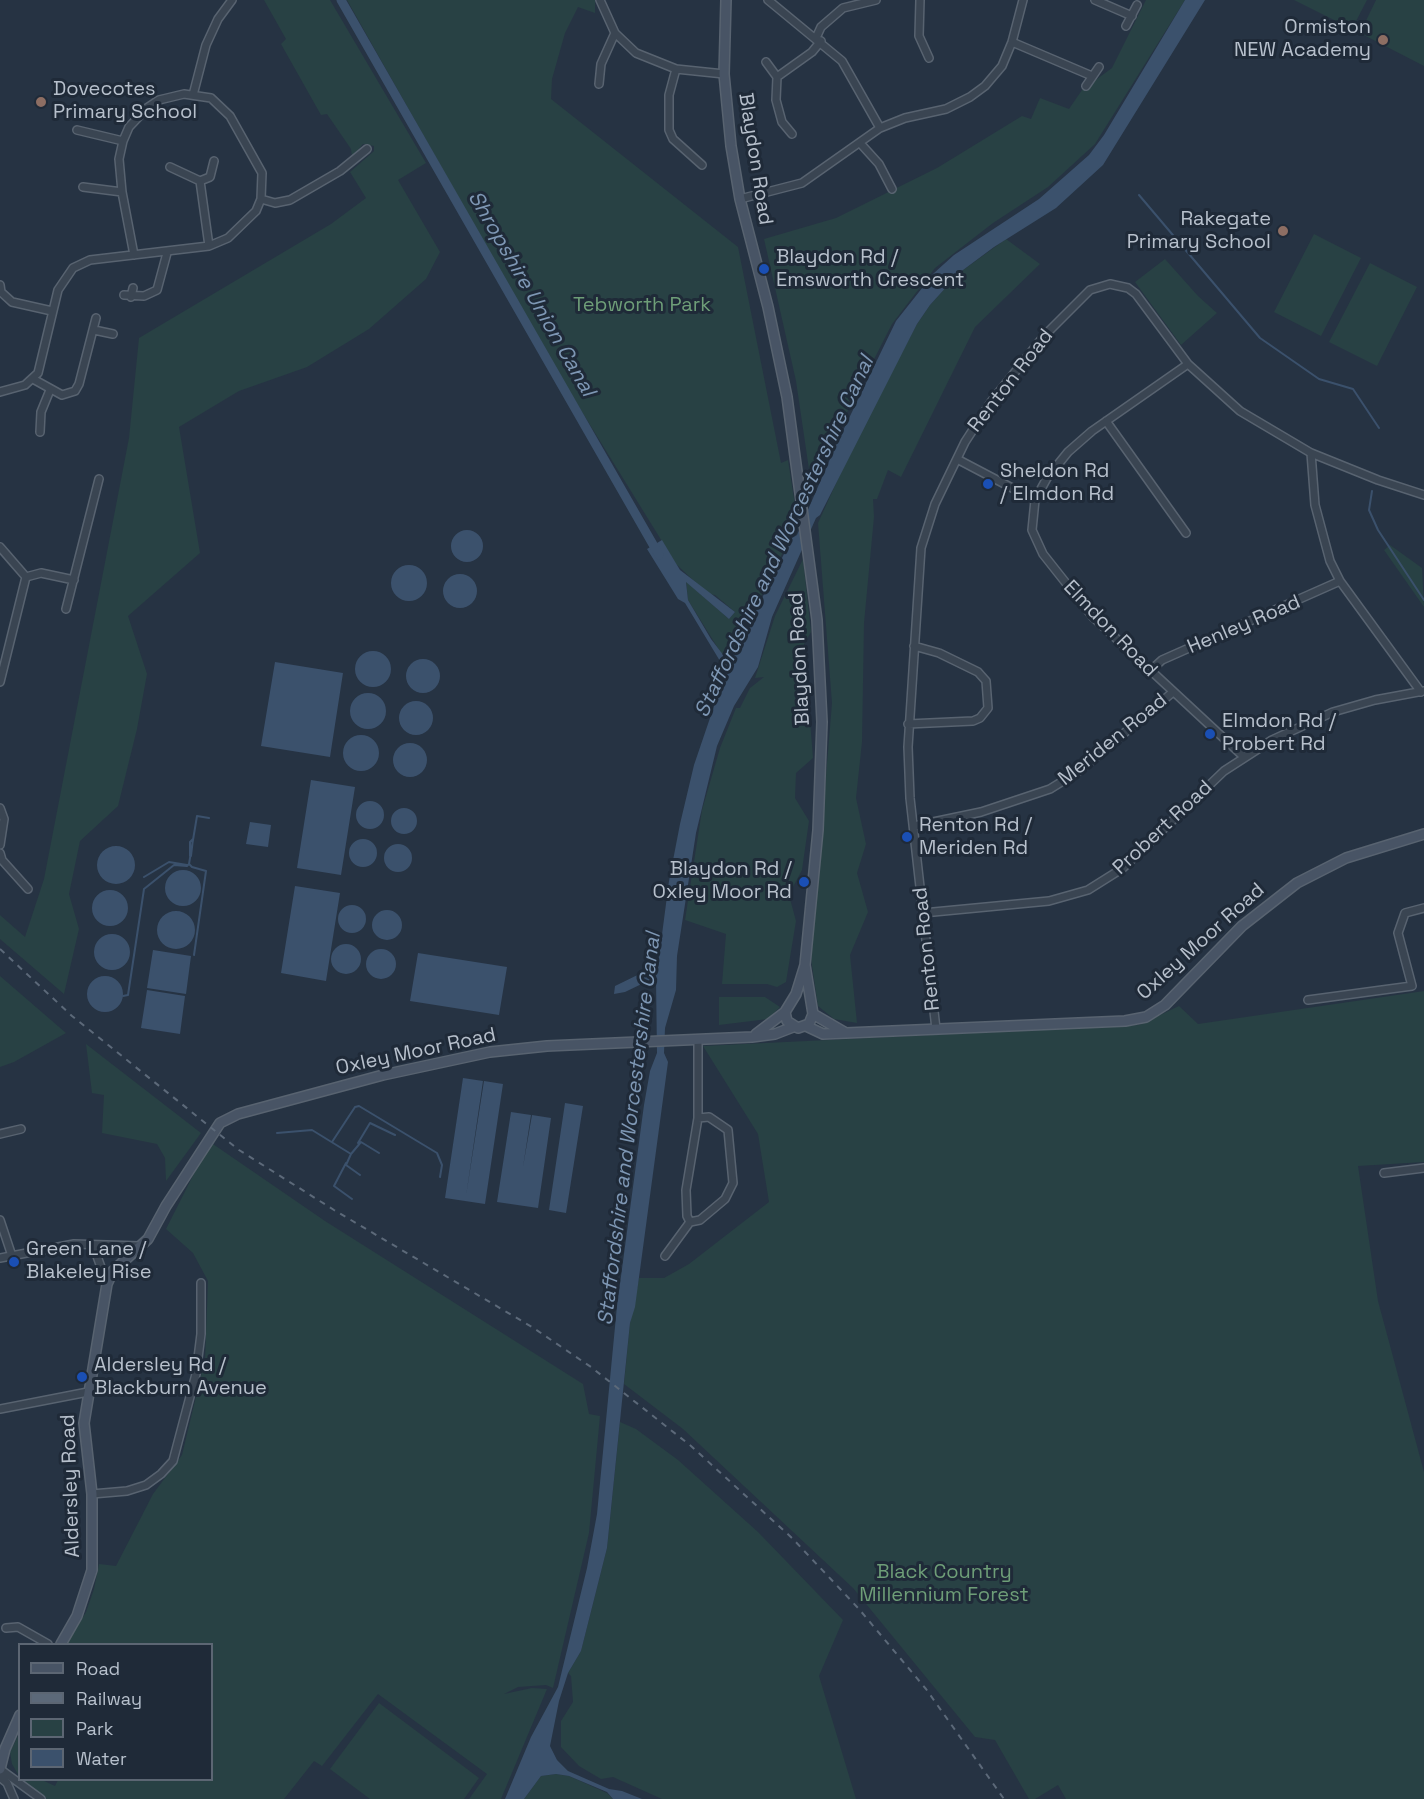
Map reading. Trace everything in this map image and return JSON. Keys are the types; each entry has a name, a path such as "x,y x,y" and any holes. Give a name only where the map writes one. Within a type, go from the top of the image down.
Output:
{"street":[{"path":"192,94 206,45 218,19 232,0"},
{"path":"600,0 615,33 636,53 676,69 724,74"},
{"name":"Blaydon Road","path":"726,0 724,74 730,146 740,199 768,307 799,473 812,570 820,673 822,761 805,964 812,1011"},
{"path":"768,0 790,21 818,39 842,61 880,128"},
{"path":"841,0 843,8"},
{"path":"777,77 812,52 821,27 843,8 876,0"},
{"path":"920,0 919,36 929,44 929,58"},
{"path":"740,199 802,183 880,128 905,118 946,109 970,97 995,76 1012,42 1023,0"},
{"path":"1095,0 1132,16"},
{"path":"1126,26 1137,5"},
{"path":"599,84 602,63 615,33"},
{"path":"1012,42 1092,76"},
{"path":"766,62 777,77 776,100 782,122 792,134"},
{"path":"1086,86 1099,67"},
{"path":"676,69 669,95 669,130 674,139 702,165"},
{"path":"0,392 12,390 33,379 43,362 52,311 62,282 74,268 90,260 167,253 209,246 228,238 243,225 261,200 262,173 230,116 211,98 192,94 174,95 147,108 135,118 123,141 120,159 122,192 134,255"},
{"path":"77,130 123,141"},
{"path":"860,143 879,164 892,189"},
{"path":"261,200 275,203 290,200 340,171 367,150"},
{"path":"170,167 200,181 210,177 214,161"},
{"path":"200,181 209,246"},
{"path":"83,187 122,192"},
{"path":"133,288 127,296 144,296 157,290 167,253"},
{"path":"0,285 1,292 12,302 52,311"},
{"name":"Renton Road","path":"936,1029 909,774 908,724 924,535 957,459 982,415 1005,383 1077,300 1100,285 1119,285 1136,294 1188,364 1240,411 1311,453 1378,480 1424,495"},
{"path":"33,379 50,390 62,394 75,391 96,318"},
{"path":"93,330 113,334"},
{"name":"Elmdon Road","path":"1188,364 1106,421 1064,457 1047,478 1035,500 1032,530 1043,554 1092,616 1244,757"},
{"path":"40,432 41,412 50,390"},
{"path":"1106,421 1186,533"},
{"path":"1311,453 1315,505 1324,546 1340,581 1423,691"},
{"path":"957,459 1035,500"},
{"path":"66,609 99,479"},
{"path":"0,547 26,577"},
{"path":"26,577 41,573 74,580"},
{"path":"0,682 26,577"},
{"name":"Henley Road","path":"1150,671 1162,660 1340,581"},
{"path":"908,724 973,721 980,718 988,708 986,681 978,672 939,653 914,646"},
{"path":"0,648 9,650"},
{"name":"Probert Road","path":"923,913 1048,901 1088,890 1123,868 1200,791 1244,757 1272,740 1333,712 1375,700 1423,691"},
{"name":"Meriden Road","path":"914,826 981,812 1050,789 1080,771 1173,692"},
{"path":"0,808 4,819 0,845"},
{"name":"Oxley Moor Road","path":"806,1026 823,1034 1125,1021 1146,1017 1165,1005 1258,912 1297,883 1346,858 1424,834"},
{"path":"0,853 2,860 28,889"},
{"path":"1308,1000 1412,986 1398,933 1406,913 1424,908"},
{"name":"Blaydon Road","path":"791,1002 805,964"},
{"path":"812,1011 806,1026 794,1027 787,1021 785,1012 791,1002 804,1001 812,1011 846,1033"},
{"name":"Oxley Moor Road","path":"752,1036 773,1023 785,1012"},
{"name":"Oxley Moor Road","path":"208,1138 220,1123 238,1114 441,1060 490,1052 595,1043 698,1040 775,1034 794,1027"},
{"path":"690,1222 687,1216 687,1190 698,1118 698,1040"},
{"path":"665,1256 671,1241 690,1222 700,1220 725,1199 733,1183 728,1130 709,1117 698,1118"},
{"path":"0,1134 21,1129"},
{"name":"Aldersley Road","path":"62,1643 77,1616 92,1570 92,1494 84,1423 107,1284 113,1271 153,1232 208,1138"},
{"path":"1384,1173 1424,1168"},
{"path":"0,1220 12,1256"},
{"path":"93,1245 107,1284"},
{"path":"0,1258 61,1246 141,1246"},
{"path":"92,1494 127,1491 146,1485 173,1461 196,1374 201,1334 201,1283"},
{"path":"0,1409 88,1392"},
{"path":"6,1628 18,1627 46,1643"},
{"path":"15,1799 8,1783 1,1778 0,1769 5,1749 18,1720"},
{"path":"0,1769 41,1799"}],"green space":[{"path":"264,0 330,0 426,163 398,180 440,252 426,279 369,329 307,367 239,391 179,427 200,553 128,616 147,674 137,729 118,806 80,841 69,894 79,929 64,994 0,939 0,915 25,937 44,879 129,438 139,338 331,224 366,198 350,172 374,151 374,146 363,144 352,157 351,149 327,114 321,115 281,44 286,39"},
{"name":"Tebworth Park","path":"347,0 595,0 595,13 578,7 565,33 552,79 551,99 738,247 781,463 788,460 797,518 792,518 794,530 743,632 739,647 730,657 721,653 688,600 686,581 729,619 735,612 715,595 708,594 676,564 553,365"},
{"path":"1146,0 1185,0 1095,144 1048,187 993,223 935,268 892,324 811,483 796,381 764,239 836,218 937,168 1022,116 1031,119 1040,98 1069,109 1082,90 1112,68"},
{"path":"1294,0 1367,0 1352,29"},
{"path":"1376,0 1424,0 1424,66 1360,33"},
{"path":"1314,234 1361,258 1321,336 1274,312"},
{"path":"1006,239 1040,264 975,327 901,477 888,470 877,499 873,499 874,517 864,623 862,742 856,798 866,844 857,873 868,912 850,955 857,1023 834,1019 818,1006 811,959 832,703 818,523 857,437 917,324 930,305 959,273"},
{"path":"1165,259 1198,296 1217,313 1181,345 1135,282"},
{"path":"1370,263 1417,287 1377,366 1329,342"},
{"path":"1390,545 1422,568 1424,607 1384,550"},
{"path":"803,559 811,632 804,644 813,758 796,773 795,798 809,821 802,870 793,887 786,884 796,921 786,982 777,987 767,984 722,984 726,934 685,920 702,810 720,748 736,708 740,708 750,688 764,677 755,678 775,616"},
{"path":"0,976 66,1033 14,1062 0,1067"},
{"name":"Black Country Millennium Forest","path":"1424,991 1424,1162 1358,1166 1378,1301 1424,1472 1424,1799 1066,1799 1058,1785 1035,1799 1029,1799 995,1740 975,1737 853,1588 683,1429 624,1384 630,1323 639,1278 664,1278 689,1264 769,1202 758,1134 703,1046 1139,1025 1179,1006 1198,1024"},
{"path":"719,997 765,997 780,1007 768,1019 719,1025"},
{"path":"86,1044 201,1133 166,1181 165,1158 157,1144 102,1133 104,1095 92,1093"},
{"path":"210,1142 325,1221 583,1384 589,1414 600,1416 589,1533 553,1688 546,1685 518,1687 504,1694 532,1688 547,1689 501,1799 469,1799 487,1774 378,1694 322,1766 314,1761 284,1799 46,1799 19,1783 44,1781 55,1786 58,1781 213,1781 213,1643 68,1643 86,1612 99,1564 116,1566 153,1494 182,1455 205,1359 208,1281 193,1253 166,1229"},
{"path":"620,1422 636,1429 678,1460 758,1532 843,1620 819,1676 856,1799 662,1799 613,1777 601,1779 579,1766 561,1747 561,1721 573,1702 571,1676 568,1673 581,1651 607,1548"},
{"path":"379,1703 479,1778 464,1799 370,1799 330,1769"},
{"path":"18,1736 18,1774 12,1764 10,1752"},
{"path":"556,1774 569,1776 607,1793 613,1799 524,1799 541,1776"}],"water":[{"path":"1185,0 1205,0 1103,165 1056,208 994,247 959,273 930,305 917,324 820,515 816,518 772,617 758,667 734,706 717,746 696,833 677,956 676,990 665,1028 664,1053 668,1062 635,1307 630,1323 607,1548 581,1651 568,1673 559,1701 550,1746 557,1760 568,1771 609,1789 622,1791 642,1799 613,1799 607,1792 569,1776 556,1774 541,1776 524,1799 505,1799 531,1737 558,1687 587,1568 597,1514 617,1306 644,1105 650,1071 657,1053 656,980 652,979 625,992 614,994 615,986 658,965 669,881 680,824 694,765 726,671 685,603 678,599 647,549 662,540 680,570 735,612 729,619 686,582 688,600 711,639 724,656 734,654 792,538 797,535 837,443 896,321 934,273 954,255 1039,199 1089,155 1104,135"},
{"path":"467,530 478,535 483,546 478,557 467,562 456,557 451,546 456,535"},
{"path":"409,565 422,570 427,583 422,596 409,601 396,596 391,583 396,570"},
{"path":"460,574 472,579 477,591 472,603 460,608 448,603 443,591 448,579"},
{"path":"373,651 386,656 391,669 386,682 373,687 360,682 355,669 360,656"},
{"path":"423,659 435,664 440,676 435,688 423,693 411,688 406,676 411,664"},
{"path":"275,662 343,673 330,757 261,746"},
{"path":"368,693 381,698 386,711 381,724 368,729 355,724 350,711 355,698"},
{"path":"416,701 428,706 433,718 428,730 416,735 404,730 399,718 404,706"},
{"path":"361,735 374,740 379,753 374,766 361,771 348,766 343,753 348,740"},
{"path":"410,743 422,748 427,760 422,772 410,777 398,772 393,760 398,748"},
{"path":"311,780 355,787 341,875 297,868"},
{"path":"370,801 380,805 384,815 380,825 370,829 360,825 356,815 360,805"},
{"path":"404,808 413,812 417,821 413,830 404,834 395,830 391,821 395,812"},
{"path":"250,822 271,825 268,847 246,844"},
{"path":"363,839 373,843 377,853 373,863 363,867 353,863 349,853 353,843"},
{"path":"398,844 408,848 412,858 408,868 398,872 388,868 384,858 388,848"},
{"path":"116,846 129,852 135,865 129,878 116,884 103,878 97,865 103,852"},
{"path":"183,870 196,875 201,888 196,901 183,906 170,901 165,888 170,875"},
{"path":"295,886 340,893 326,981 281,973"},
{"path":"110,890 123,895 128,908 123,921 110,926 97,921 92,908 97,895"},
{"path":"352,905 362,909 366,919 362,929 352,933 342,929 338,919 342,909"},
{"path":"387,910 393,911 401,919 401,931 393,939 387,940 381,939 373,931 372,925 373,919 381,911"},
{"path":"176,911 189,917 195,930 189,943 176,949 163,943 157,930 163,917"},
{"path":"112,934 125,939 130,952 125,965 112,970 99,965 94,952 99,939"},
{"path":"346,944 352,945 360,953 360,965 352,973 346,974 340,973 332,965 331,959 332,953 340,945"},
{"path":"381,949 392,953 396,964 392,975 381,979 370,975 366,964 370,953"},
{"path":"153,950 191,956 186,994 147,988"},
{"path":"418,953 507,967 499,1015 410,1001"},
{"path":"105,976 118,981 123,994 118,1007 105,1012 92,1007 87,994 92,981"},
{"path":"147,990 185,996 180,1034 141,1028"},
{"path":"463,1078 483,1081 466,1196 484,1081 503,1084 485,1204 445,1198"},
{"path":"565,1103 583,1106 566,1213 549,1210"},
{"path":"511,1112 531,1115 523,1167 532,1115 551,1118 538,1208 497,1202"}],"waterway":[{"name":"Shropshire Union Canal","path":"341,0 659,555"},
{"path":"1139,195 1260,338 1319,379 1353,389 1379,428"},
{"path":"1372,491 1369,510 1378,530 1424,600"},
{"path":"194,955 206,871 189,864 197,816 209,818"},
{"path":"190,856 190,842 193,839"},
{"path":"191,856 193,839"},
{"path":"144,877 169,862 187,865"},
{"path":"123,996 128,995 144,889 174,865 187,866 189,864"},
{"path":"332,1142 355,1107 359,1106 437,1153 442,1165 440,1177"},
{"path":"358,1143 370,1123 395,1135"},
{"path":"277,1133 312,1130 351,1154 361,1142 379,1153"},
{"path":"351,1154 346,1165 360,1175"},
{"path":"346,1163 334,1186 352,1199"}],"railway":[{"path":"0,949 72,1016 239,1150 334,1210 532,1327 591,1367 691,1446 792,1538 859,1609 926,1689 1004,1799"}],"place":[{"name":"Ormiston NEW Academy","path":"1383,40"},
{"name":"Dovecotes Primary School","path":"41,102"},
{"name":"Rakegate Primary School","path":"1283,231"},
{"name":"Blaydon Rd / Emsworth Crescent","path":"764,269"},
{"name":"Sheldon Rd / Elmdon Rd","path":"988,484"},
{"name":"Elmdon Rd / Probert Rd","path":"1210,734"},
{"name":"Renton Rd / Meriden Rd","path":"907,837"},
{"name":"Blaydon Rd / Oxley Moor Rd","path":"804,882"},
{"name":"Green Lane / Blakeley Rise","path":"14,1262"},
{"name":"Aldersley Rd / Blackburn Avenue","path":"82,1377"}],"water label":[{"name":"Staffordshire and Worcestershire Canal","path":"785,537"},
{"name":"Staffordshire and Worcestershire Canal","path":"630,1129"}]}
